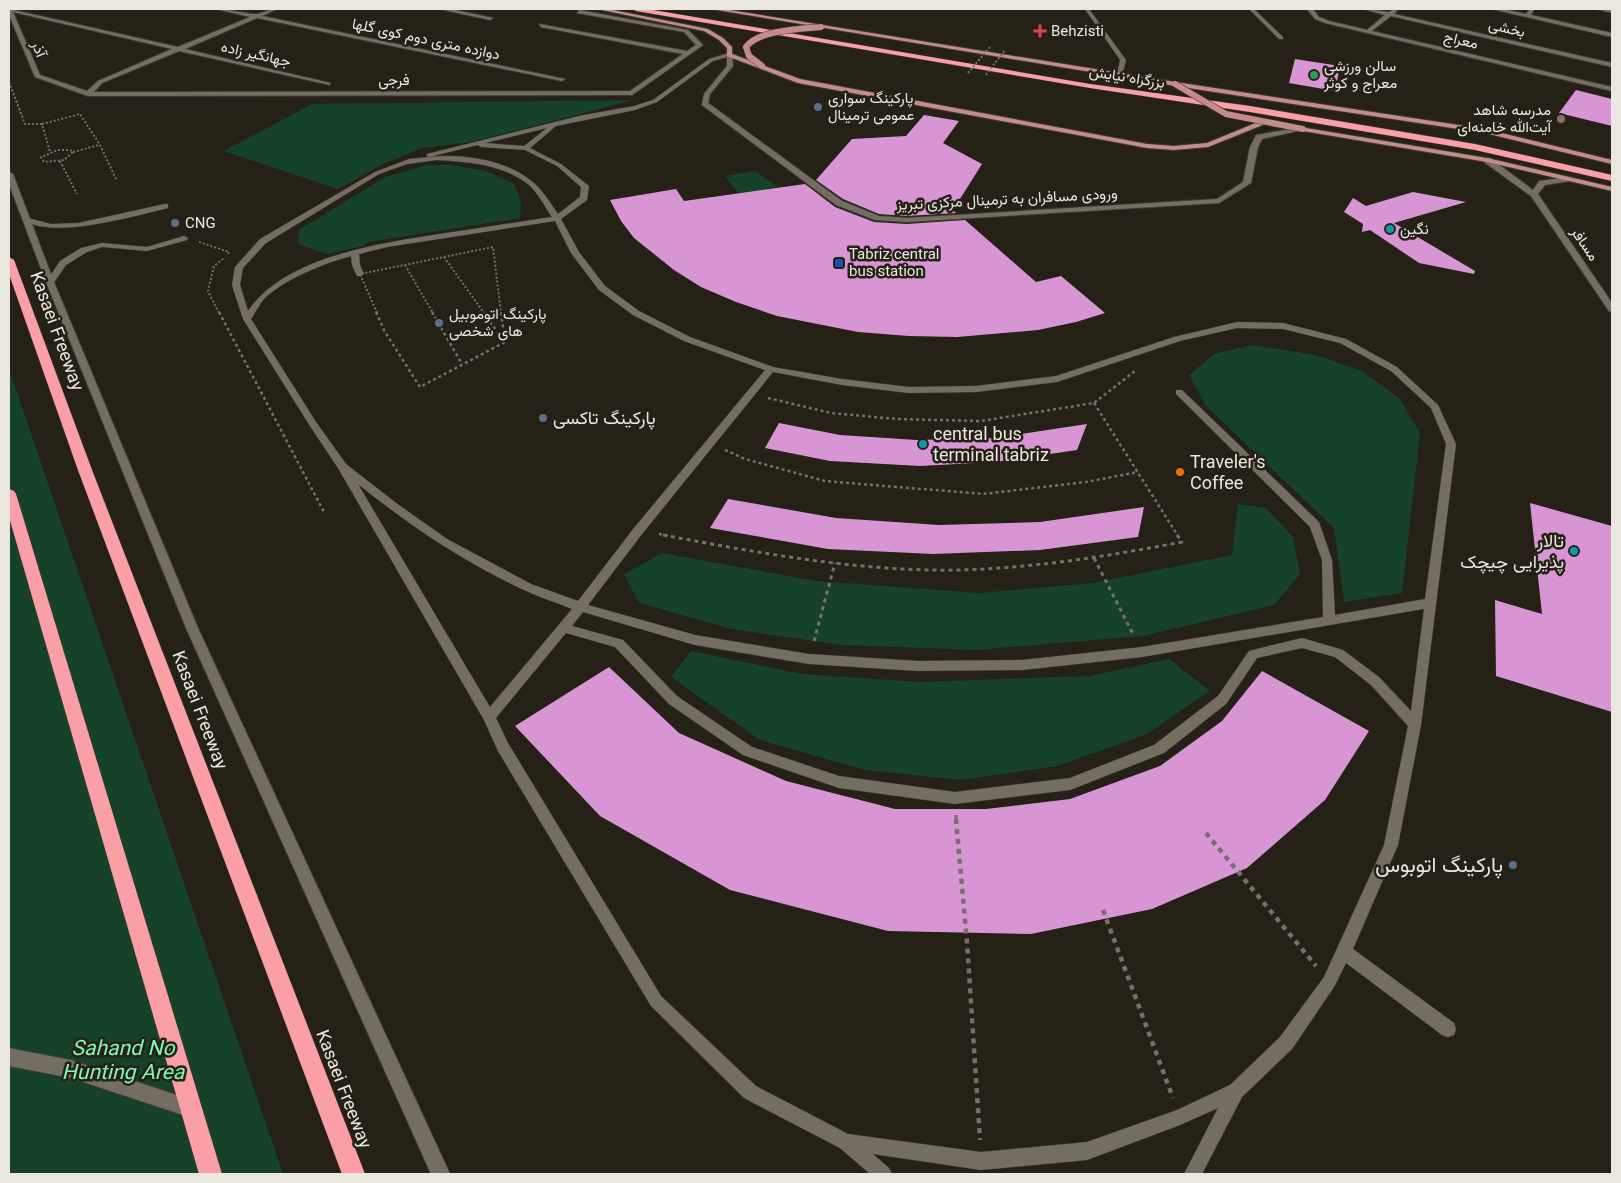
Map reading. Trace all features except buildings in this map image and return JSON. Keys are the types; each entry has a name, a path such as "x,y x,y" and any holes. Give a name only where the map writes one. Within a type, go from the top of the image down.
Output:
{"highway":[{"name":"بزرگراه نیایش","path":"636,9 1090,86 1250,109 1475,147 1612,178"},
{"name":"بزرگراه نیایش","path":"671,9 1478,139 1612,169"},
{"name":"Kasaei Freeway","path":"9,260 85,470 354,1174"},
{"path":"9,494 211,1174"}],"main road":[{"path":"600,9 706,30 721,39 730,48 729,55 798,81 1156,146 1174,148 1208,145 1266,122"},
{"path":"714,9 821,27"},
{"path":"762,66 749,56 746,47 751,40 783,30 821,27"},
{"name":"بزرگراه نیایش","path":"821,27 1175,84 1485,131 1612,162"},
{"path":"1175,84 1226,114 1487,160 1612,189"}],"street":[{"name":"جهانگیر زاده","path":"9,9 328,84"},
{"name":"آذر","path":"9,9 37,76 88,94"},
{"name":"دوازده متری دوم کوی گلها","path":"219,9 562,79"},
{"path":"88,94 100,82 274,9"},
{"path":"442,9 490,18"},
{"name":"معراج","path":"1310,9 1317,18 1612,89"},
{"name":"بخشی","path":"1367,9 1612,65"},
{"path":"1369,31 1396,9"},
{"path":"1495,9 1612,35"},
{"path":"1526,16 1532,9"},
{"path":"1599,9 1612,12"},
{"path":"541,25 688,53 700,45 686,31 579,12"},
{"name":"فرجی","path":"88,94 632,93 688,53"},
{"name":"ورودی مسافران به ترمینال مرکزی تبریز","path":"729,55 730,66 707,94 704,104 839,203 878,218 907,220 1218,201 1247,183 1254,147 1259,137 1303,129"},
{"name":"مسافر","path":"1487,160 1534,194 1612,309"},
{"path":"9,174 50,282 192,628 441,1174"},
{"path":"1534,194 1542,183 1567,179"},
{"path":"9,1057 71,1069 192,1109"}],"lane":[{"path":"1087,9 1123,60 1120,75"},
{"path":"1252,9 1281,38"},
{"path":"729,55 711,60 655,101 635,108 556,123 470,144 405,162 377,174 263,241 239,266 236,285 247,319 313,424 342,466 489,717 503,747 656,1001 750,1092 846,1142 883,1174"},
{"path":"526,148 556,123"},
{"path":"247,319 261,298 282,282 309,268 387,245 557,218 584,198 585,186 559,165 526,148 470,144"},
{"path":"405,162 437,158 469,160 494,165 516,173 533,185 557,218 575,254 602,288 636,313 687,339 771,369 842,382 909,390 976,389 1058,379 1177,339 1236,325 1283,326 1343,341 1394,369 1435,407 1451,444 1415,724 1391,845 1329,982 1286,1044 1236,1091 1180,1118 1087,1151 981,1161 846,1142"},
{"path":"28,220 51,226 78,225 165,206"},
{"path":"50,282 63,263 84,250 102,245 147,249 184,238"},
{"path":"355,253 356,265 360,274"},
{"path":"489,717 564,628 638,531 771,369"},
{"path":"1179,392 1316,525 1327,560 1329,620"},
{"path":"342,466 392,506 443,542 527,587 580,607 695,640 809,659 918,666 1022,665 1142,652 1431,603"},
{"path":"564,628 619,643 673,700 748,751 839,782 955,798 1070,784 1159,749 1222,700 1253,654 1302,643 1339,653 1375,681 1415,724"},
{"path":"1344,952 1448,1029"},
{"path":"1193,1174 1236,1091"}],"path":[{"path":"968,73 990,48"},
{"path":"986,75 1005,50"},
{"path":"9,82 25,124 42,124 80,114 100,145 116,179"},
{"path":"42,124 50,152"},
{"path":"74,152 70,150 50,152 41,157 44,162 60,161 71,156 74,152 100,145"},
{"path":"60,161 77,194"},
{"path":"184,238 229,252 214,266 208,292 324,512"},
{"path":"493,247 505,342 420,387 385,332 360,274 493,247"},
{"path":"444,257 505,342"},
{"path":"405,265 462,364"},
{"path":"638,531 736,549 835,563 922,570 1002,568 1094,558 1182,542 1094,403"},
{"path":"710,444 745,459 825,481 983,494 1086,482 1138,472"},
{"path":"1094,558 1142,652"},
{"path":"809,659 835,563"},
{"path":"955,798 967,942 981,1161"},
{"path":"1206,833 1329,982"},
{"path":"1103,910 1118,944 1180,1118"}],"green space":[{"path":"634,100 471,142 422,148 383,164 338,189 224,151 312,104"},
{"path":"427,165 452,165 486,171 514,184 521,201 520,218 368,242 363,246 326,254 298,244 299,230 385,177"},
{"path":"755,171 778,187 740,195 725,176"},
{"path":"1252,345 1316,355 1362,371 1399,398 1420,433 1402,593 1344,602 1334,528 1206,406 1189,375 1214,354"},
{"name":"Sahand No Hunting Area","path":"9,369 283,1174 9,1174"},
{"path":"1238,504 1266,508 1293,537 1300,574 1274,605 1143,636 976,650 842,645 731,629 639,603 624,574 662,553 816,581 980,593 1093,583 1232,555"},
{"path":"691,651 802,674 919,682 1090,676 1169,659 1210,691 1145,735 1057,766 961,780 865,770 760,740 671,677"}],"place":[{"name":"Behzisti","path":"1040,31"},
{"name":"سالن ورزشی معراج و کوثر","path":"1314,75"},
{"name":"پارکینگ سواری عمومی ترمینال","path":"818,107"},
{"name":"مدرسه شاهد آیت‌الله خامنه‌ای","path":"1561,119"},
{"name":"CNG","path":"175,223"},
{"name":"نگین","path":"1390,229"},
{"name":"Tabriz central bus station","path":"839,263"},
{"name":"پارکینگ اتوموبیل های شخصی","path":"439,323"},
{"name":"پارکینگ تاکسی","path":"543,418"},
{"name":"central bus terminal tabriz","path":"923,444"},
{"name":"Traveler's Coffee","path":"1180,472"},
{"name":"تالار پذیرایی چیچک","path":"1574,551"},
{"name":"پارکینگ اتوبوس","path":"1513,865"}]}
